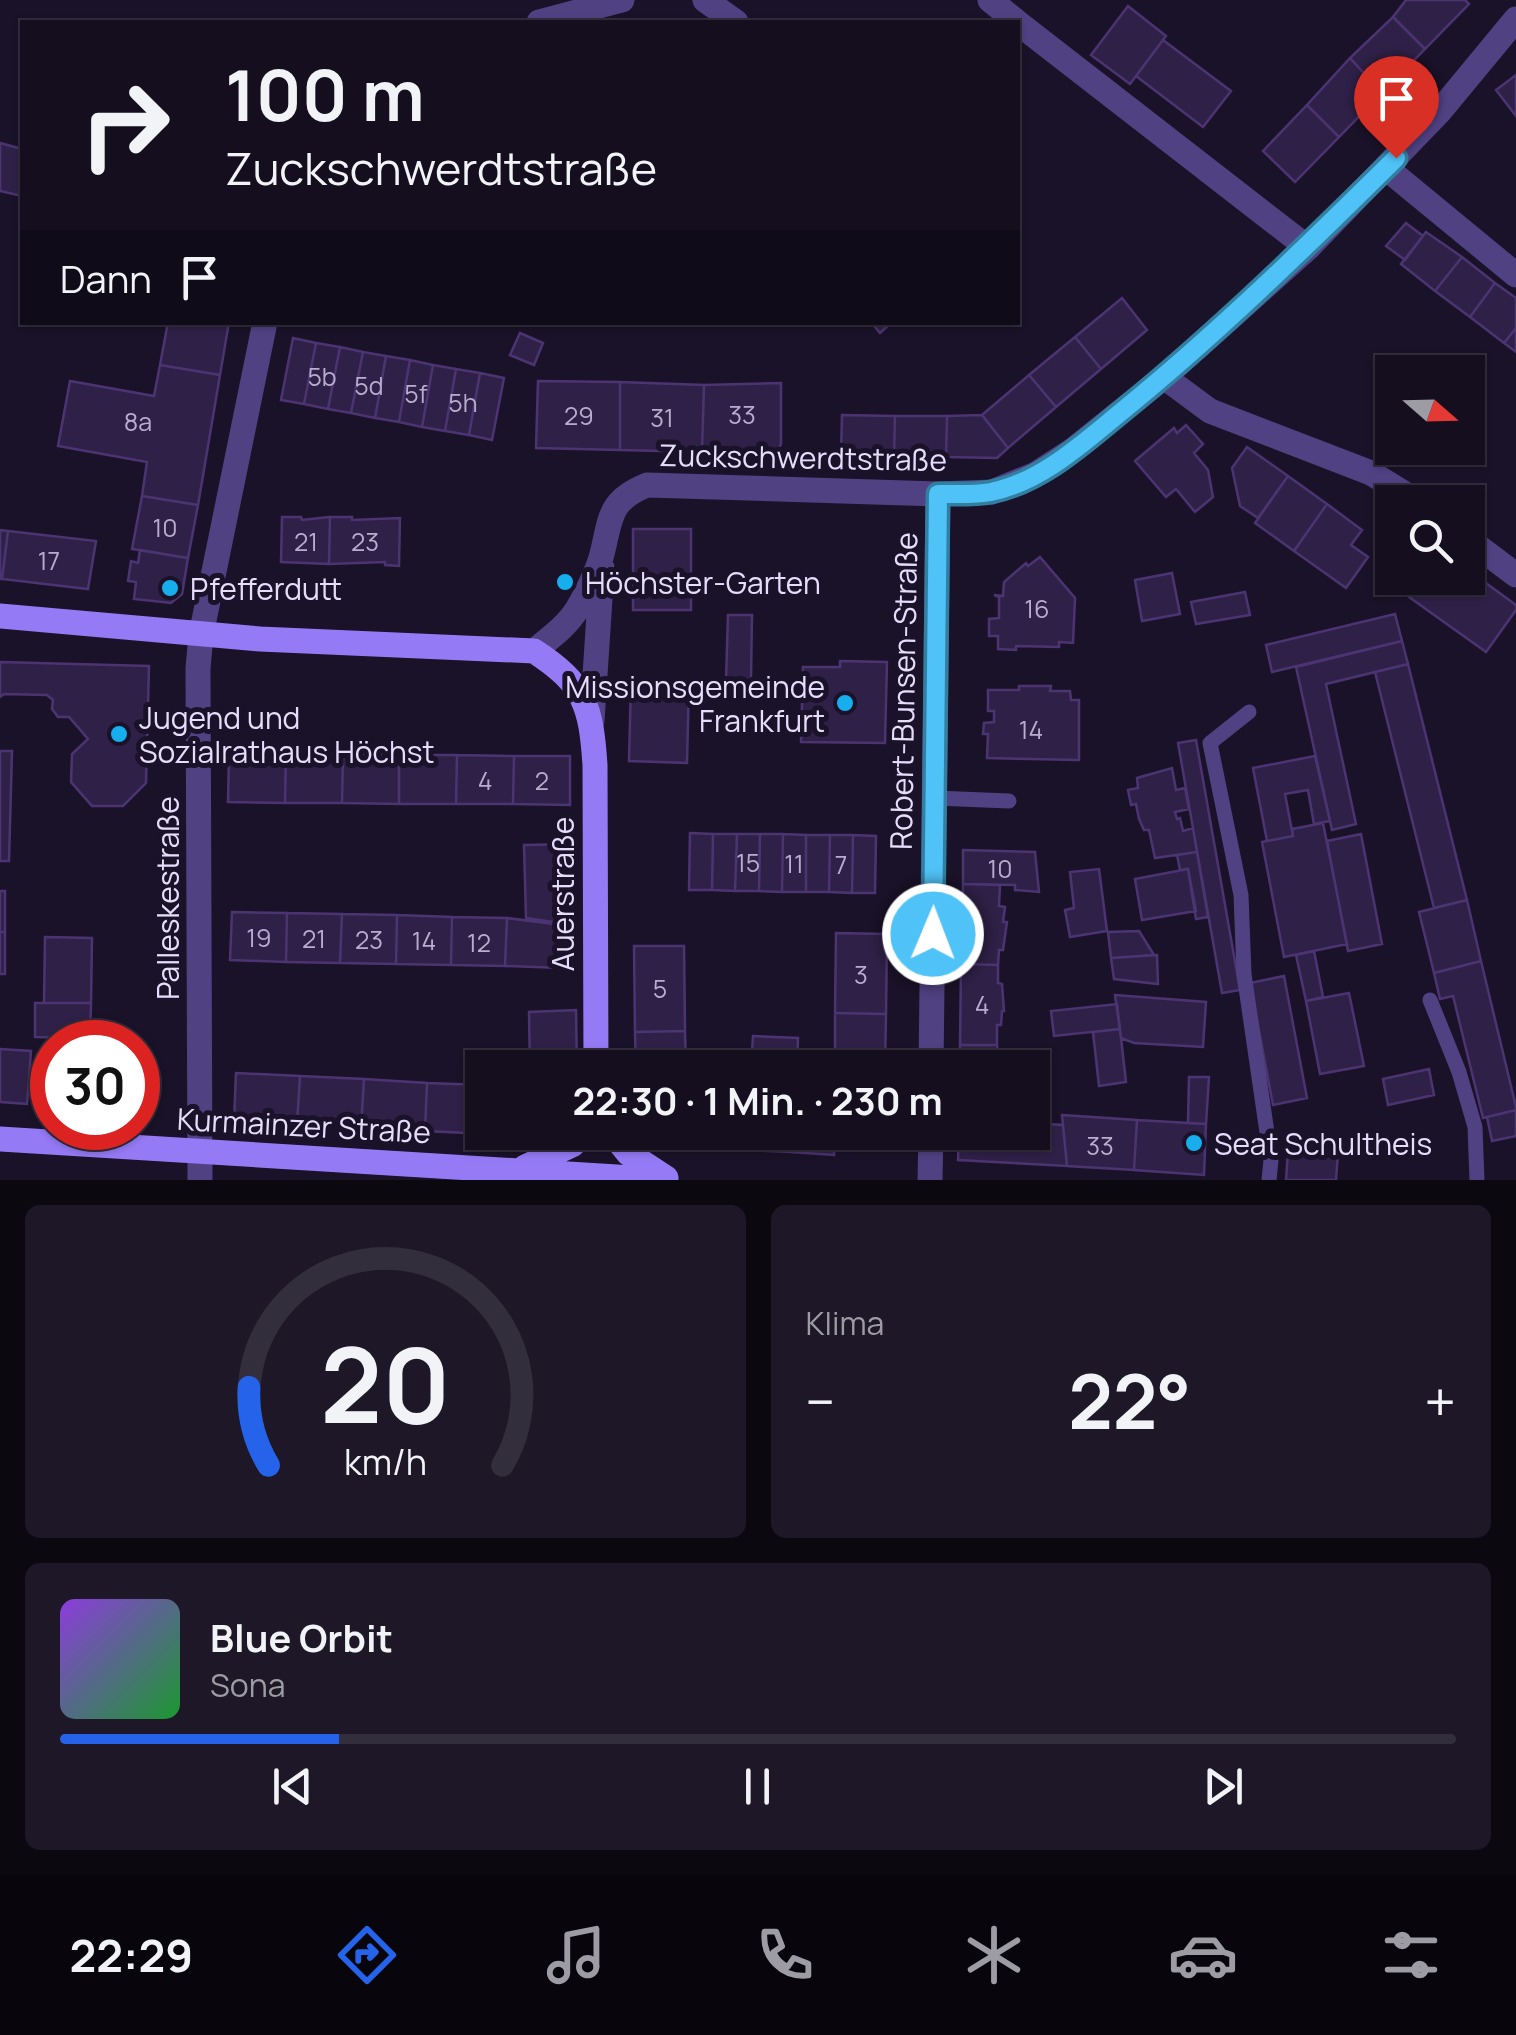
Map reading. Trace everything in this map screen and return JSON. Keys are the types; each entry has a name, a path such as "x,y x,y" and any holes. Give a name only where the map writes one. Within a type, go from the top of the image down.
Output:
{"main road":[{"path":"0,616 201,635 534,651"},
{"name":"Auerstraße","path":"534,651 564,671 580,692 592,721 596,1050"},
{"name":"Kurmainzer Straße","path":"0,1139 668,1180"},
{"path":"520,1170 562,1150"},
{"path":"628,1150 668,1180"}],"street":[{"path":"547,20 622,0"},
{"path":"705,0 733,20"},
{"path":"990,0 1013,20"},
{"name":"Zuckschwerdtstraße","path":"534,651 562,628 578,608 602,552 606,524 616,507 629,492 647,484 938,494 992,492 1036,474 1073,450 1164,377 1308,248 1440,112 1516,19"},
{"path":"1020,25 1308,248"},
{"path":"1386,168 1516,275"},
{"name":"Palleskestraße","path":"200,1180 198,668 201,635 264,325"},
{"path":"1164,377 1210,410 1371,472 1391,485"},
{"name":"Robert-Bunsen-Straße","path":"931,1050 938,494"},
{"name":"Auerstraße","path":"592,721 602,552"},
{"path":"1485,552 1516,575"},
{"path":"930,1150 930,1180"}],"lane":[{"path":"1249,712 1210,743 1241,895 1244,974 1270,1160 1269,1180"},
{"path":"935,798 1009,801"},
{"path":"1430,1000 1459,1072 1475,1127 1477,1180"}],"building":[{"path":"1406,0 1465,0 1469,4 1425,49 1393,17"},
{"path":"1128,6 1166,36 1130,84 1091,55"},
{"path":"1393,17 1425,49 1382,93 1350,58"},
{"path":"1163,40 1231,91 1203,127 1136,76"},
{"path":"1350,58 1382,93 1339,137 1307,105"},
{"path":"1516,75 1516,116 1496,90"},
{"path":"1307,105 1339,137 1295,182 1263,151"},
{"path":"0,143 20,148 20,196 0,191"},
{"path":"1406,223 1423,236 1405,260 1386,246"},
{"path":"1426,232 1462,257 1435,291 1401,264"},
{"path":"1462,257 1495,283 1470,317 1435,291"},
{"path":"1495,283 1516,298 1516,328 1504,343 1470,317"},
{"path":"1122,298 1147,330 1101,369 1075,337"},
{"path":"167,325 228,325 220,375 160,365"},
{"path":"1516,328 1516,352 1504,343"},
{"path":"520,333 543,343 534,365 510,355"},
{"path":"1075,337 1101,369 1056,407 1029,375"},
{"path":"293,338 316,343 304,404 281,400"},
{"path":"316,343 340,347 328,409 304,404"},
{"path":"340,347 363,352 351,413 328,409"},
{"path":"363,352 386,356 375,418 351,413"},
{"path":"386,356 410,360 399,422 375,418"},
{"path":"410,360 433,365 422,427 399,422"},
{"path":"160,365 220,375 198,505 142,496 147,462 58,446 70,381 154,396"},
{"path":"433,365 456,369 445,431 422,427"},
{"path":"456,369 480,373 469,435 445,431"},
{"path":"480,373 504,378 492,440 469,435"},
{"path":"1029,375 1056,407 1008,448 982,415"},
{"path":"538,381 620,382 620,450 536,448"},
{"path":"620,382 704,385 702,452 620,450"},
{"path":"781,383 781,444 776,454 702,452 704,385"},
{"path":"842,415 895,416 894,455 841,455"},
{"path":"982,415 1008,448 997,458 946,457 947,416"},
{"path":"895,416 947,416 946,457 894,455"},
{"path":"1186,425 1203,444 1194,453 1208,470 1213,497 1195,512 1176,489 1166,497 1135,461 1174,428 1177,433"},
{"path":"1247,447 1288,476 1258,518 1240,506 1232,468"},
{"path":"1288,476 1327,504 1294,551 1255,523"},
{"path":"142,496 198,505 188,558 132,549"},
{"path":"1327,504 1362,530 1351,545 1368,557 1346,588 1294,551"},
{"path":"282,517 330,517 329,564 281,562"},
{"path":"330,517 400,518 399,566 385,562 329,564"},
{"path":"633,529 691,529 691,610 633,610"},
{"path":"0,530 8,531 2,579 0,579"},
{"path":"8,531 96,541 88,589 2,579"},
{"path":"140,550 188,558 182,594 171,603 134,599 136,582 128,581 131,561 138,563"},
{"path":"1040,557 1075,598 1073,643 998,649 998,636 989,636 989,619 999,618 999,597 994,595 1003,596 1004,582 1026,563 1028,566"},
{"path":"1172,573 1180,614 1142,621 1135,580"},
{"path":"1485,582 1516,605 1516,610 1486,652 1409,597 1485,595"},
{"path":"1245,592 1250,615 1196,624 1191,602"},
{"path":"1395,614 1402,641 1272,672 1266,645"},
{"path":"728,615 752,615 751,680 726,680"},
{"path":"1402,641 1408,664 1326,684 1356,824 1332,830 1296,667"},
{"path":"840,661 887,662 885,743 801,742 803,667 840,667"},
{"path":"0,662 149,666 146,783 123,806 92,806 71,782 72,754 88,739 69,717 58,717 52,709 53,700 47,695 0,697"},
{"path":"1408,664 1467,900 1434,908 1375,672"},
{"path":"631,682 689,683 687,763 629,761"},
{"path":"1019,686 1051,686 1050,691 1070,691 1071,700 1079,700 1079,760 987,758 988,734 983,734 984,723 994,722 994,711 988,711 988,690 1019,690"},
{"path":"1196,740 1240,990 1222,993 1178,743"},
{"path":"0,751 12,751 9,861 0,861"},
{"path":"229,754 286,754 285,803 228,802"},
{"path":"286,754 343,754 342,803 285,803"},
{"path":"343,754 399,755 399,804 342,803"},
{"path":"399,755 457,755 456,804 399,804"},
{"path":"457,755 514,756 513,804 456,804"},
{"path":"514,756 570,756 570,805 513,804"},
{"path":"1315,756 1330,821 1314,824 1308,790 1285,794 1293,836 1267,841 1253,768"},
{"path":"1172,768 1176,790 1185,788 1189,809 1175,812 1177,819 1180,818 1183,831 1193,828 1197,852 1155,858 1149,830 1144,830 1128,790 1138,788 1137,778"},
{"path":"1323,823 1347,944 1284,957 1262,842 1293,836 1292,829"},
{"path":"690,833 713,834 712,890 689,890"},
{"path":"713,834 737,834 735,891 712,890"},
{"path":"737,834 760,834 759,891 735,891"},
{"path":"760,834 783,834 782,892 759,891"},
{"path":"783,834 806,835 806,892 782,892"},
{"path":"1361,834 1382,944 1348,951 1327,841"},
{"path":"806,835 830,835 829,892 806,892"},
{"path":"830,835 853,835 852,893 829,892"},
{"path":"853,835 876,836 875,893 852,893"},
{"path":"572,844 574,925 526,918 524,845"},
{"path":"963,850 1035,852 1039,892 1015,890 1015,885 963,884"},
{"path":"1197,852 1208,917 1196,919 1188,869 1180,870 1177,855"},
{"path":"1099,869 1107,931 1070,937 1065,910 1074,908 1070,872"},
{"path":"1188,869 1196,911 1142,920 1135,879"},
{"path":"963,884 1000,885 999,906 1005,907 1003,922 1007,922 998,965 961,964"},
{"path":"0,891 5,891 5,932 0,932"},
{"path":"1467,900 1481,961 1434,973 1419,912"},
{"path":"232,912 287,913 286,962 230,960"},
{"path":"287,913 342,914 340,963 286,962"},
{"path":"342,914 397,915 396,964 340,963"},
{"path":"397,915 452,917 451,965 396,964"},
{"path":"452,917 507,918 505,966 451,965"},
{"path":"507,918 562,925 561,968 505,966"},
{"path":"1139,931 1154,955 1111,958 1108,932"},
{"path":"0,932 5,932 5,974 0,974"},
{"path":"836,933 887,934 886,1014 835,1013"},
{"path":"45,937 92,938 91,1003 44,1003"},
{"path":"634,946 684,946 685,1031 635,1032"},
{"path":"1314,951 1323,997 1306,1001 1296,955"},
{"path":"1157,955 1158,984 1114,979 1111,958"},
{"path":"1481,961 1516,1107 1483,1118 1453,996 1440,999 1434,973"},
{"path":"961,964 998,965 1004,1011 1001,1025 997,1025 997,1045 960,1045"},
{"path":"1284,976 1307,1098 1273,1105 1250,983"},
{"path":"1349,993 1364,1066 1320,1074 1306,1001"},
{"path":"1115,995 1206,1002 1203,1047 1134,1043 1121,1038"},
{"path":"35,1003 91,1003 91,1020 35,1020"},
{"path":"1117,1004 1120,1029 1054,1036 1051,1011"},
{"path":"576,1010 577,1050 530,1050 529,1012"},
{"path":"835,1013 886,1014 885,1050 835,1050"},
{"path":"1120,1029 1126,1082 1099,1086 1093,1032"},
{"path":"685,1031 686,1050 636,1050 635,1032"},
{"path":"753,1036 798,1038 798,1050 752,1050"},
{"path":"960,1045 997,1045 998,1050 960,1050"},
{"path":"0,1049 30,1051 27,1104 0,1102"},
{"path":"1429,1069 1434,1095 1388,1105 1383,1079"},
{"path":"236,1073 300,1076 297,1124 234,1121"},
{"path":"300,1076 364,1079 361,1127 297,1124"},
{"path":"1189,1077 1209,1077 1206,1124 1188,1123"},
{"path":"364,1079 427,1083 425,1131 361,1127"},
{"path":"427,1083 465,1084 465,1133 425,1131"},
{"path":"1516,1110 1516,1136 1492,1141 1487,1117"},
{"path":"1062,1115 1137,1120 1134,1170 1067,1166"},
{"path":"1137,1120 1206,1124 1204,1175 1134,1170"},
{"path":"1050,1124 1063,1125 1067,1166 958,1160 958,1150 1050,1150"},
{"path":"1289,1136 1339,1139 1336,1180 1286,1180"},
{"path":"791,1150 834,1150 834,1155"}],"place":[{"name":"Höchster-Garten","path":"565,582"},
{"name":"Pfefferdutt","path":"170,588"},
{"name":"Missionsgemeinde Frankfurt","path":"845,703"},
{"name":"Jugend und Sozialrathaus Höchst","path":"119,734"},
{"name":"Seat Schultheis","path":"1194,1143"}],"route":[{"path":"933,934 938,494 992,492 1036,474 1073,450 1164,377 1308,248 1396,158"}]}
